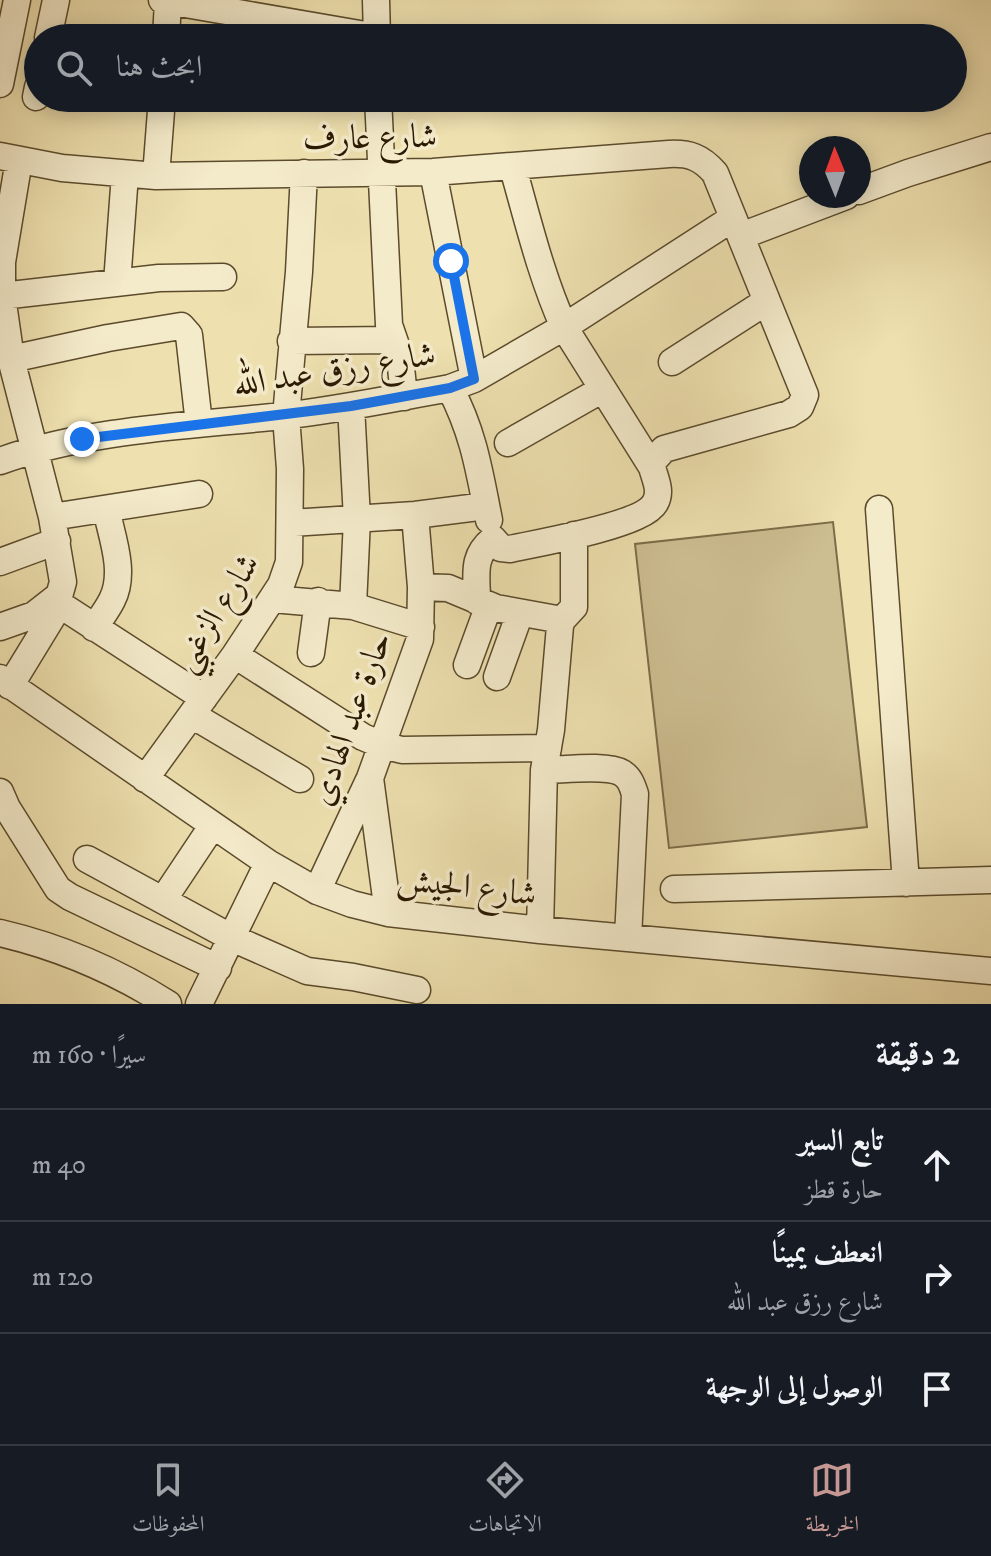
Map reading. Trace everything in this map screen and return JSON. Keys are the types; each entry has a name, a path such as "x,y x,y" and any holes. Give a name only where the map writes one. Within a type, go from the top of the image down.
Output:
{"street":[{"path":"0,84 17,0"},
{"path":"51,24 56,0"},
{"path":"376,0 377,24"},
{"path":"166,24 165,1 259,8 322,24"},
{"path":"156,176 161,112"},
{"path":"378,112 389,325 400,357 404,397"},
{"path":"871,187 991,147"},
{"name":"شارع عارف","path":"10,158 62,168 156,176 433,172 669,154 693,155 705,161 715,173 804,389 803,402 789,414 664,449 658,453 652,467"},
{"path":"9,692 60,598 64,573 35,450 8,370 2,323 2,262 10,158"},
{"path":"433,172 462,383 486,506 493,539 501,548 510,549 643,515 658,496 659,487 652,467 564,327 546,285 513,168"},
{"name":"شارع الزغبي","path":"145,779 235,655 281,585 289,562 291,523 286,416 304,173"},
{"path":"117,283 125,174"},
{"path":"737,227 804,208"},
{"name":"شارع رزق عبد الله","path":"0,461 105,435 286,416 404,397 462,383 737,227"},
{"path":"2,296 159,278 223,277"},
{"path":"672,362 767,301"},
{"path":"8,370 134,333 181,326 189,335 199,424"},
{"path":"291,341 394,340"},
{"path":"508,443 603,389"},
{"path":"351,406 357,519 353,606"},
{"path":"0,562 54,529 106,509 199,494"},
{"path":"291,523 415,515 486,506"},
{"path":"94,628 113,599 118,584 118,568 106,509"},
{"path":"879,509 906,883"},
{"name":"حارة عبد الهادي","path":"317,891 370,778 410,669 421,627 415,515"},
{"path":"421,587 448,588 483,603 562,620 574,607 574,535"},
{"path":"467,665 483,603 477,559 480,551 493,539"},
{"path":"60,598 94,628 198,707 300,779"},
{"path":"0,627 34,615 60,598"},
{"path":"272,599 353,606 421,627"},
{"path":"311,653 318,601"},
{"path":"497,677 520,613"},
{"path":"540,930 546,759 562,620"},
{"path":"235,655 363,737 382,745 402,750 546,759 620,771 631,781 635,794 628,938"},
{"name":"شارع الجيش","path":"9,692 268,863 317,891 352,904 388,913 540,930 991,971"},
{"path":"370,778 388,913"},
{"path":"0,792 58,889 218,968"},
{"path":"163,900 213,825"},
{"path":"87,859 232,938 307,971 417,990"},
{"path":"199,1004 268,863"},
{"path":"674,889 991,880"},
{"path":"0,933 91,962 168,1004"}],"shaded area":[{"path":"833,522 867,827 669,848 635,544"}],"route":[{"path":"82,439 286,416 450,388 474,379 451,261"}]}
